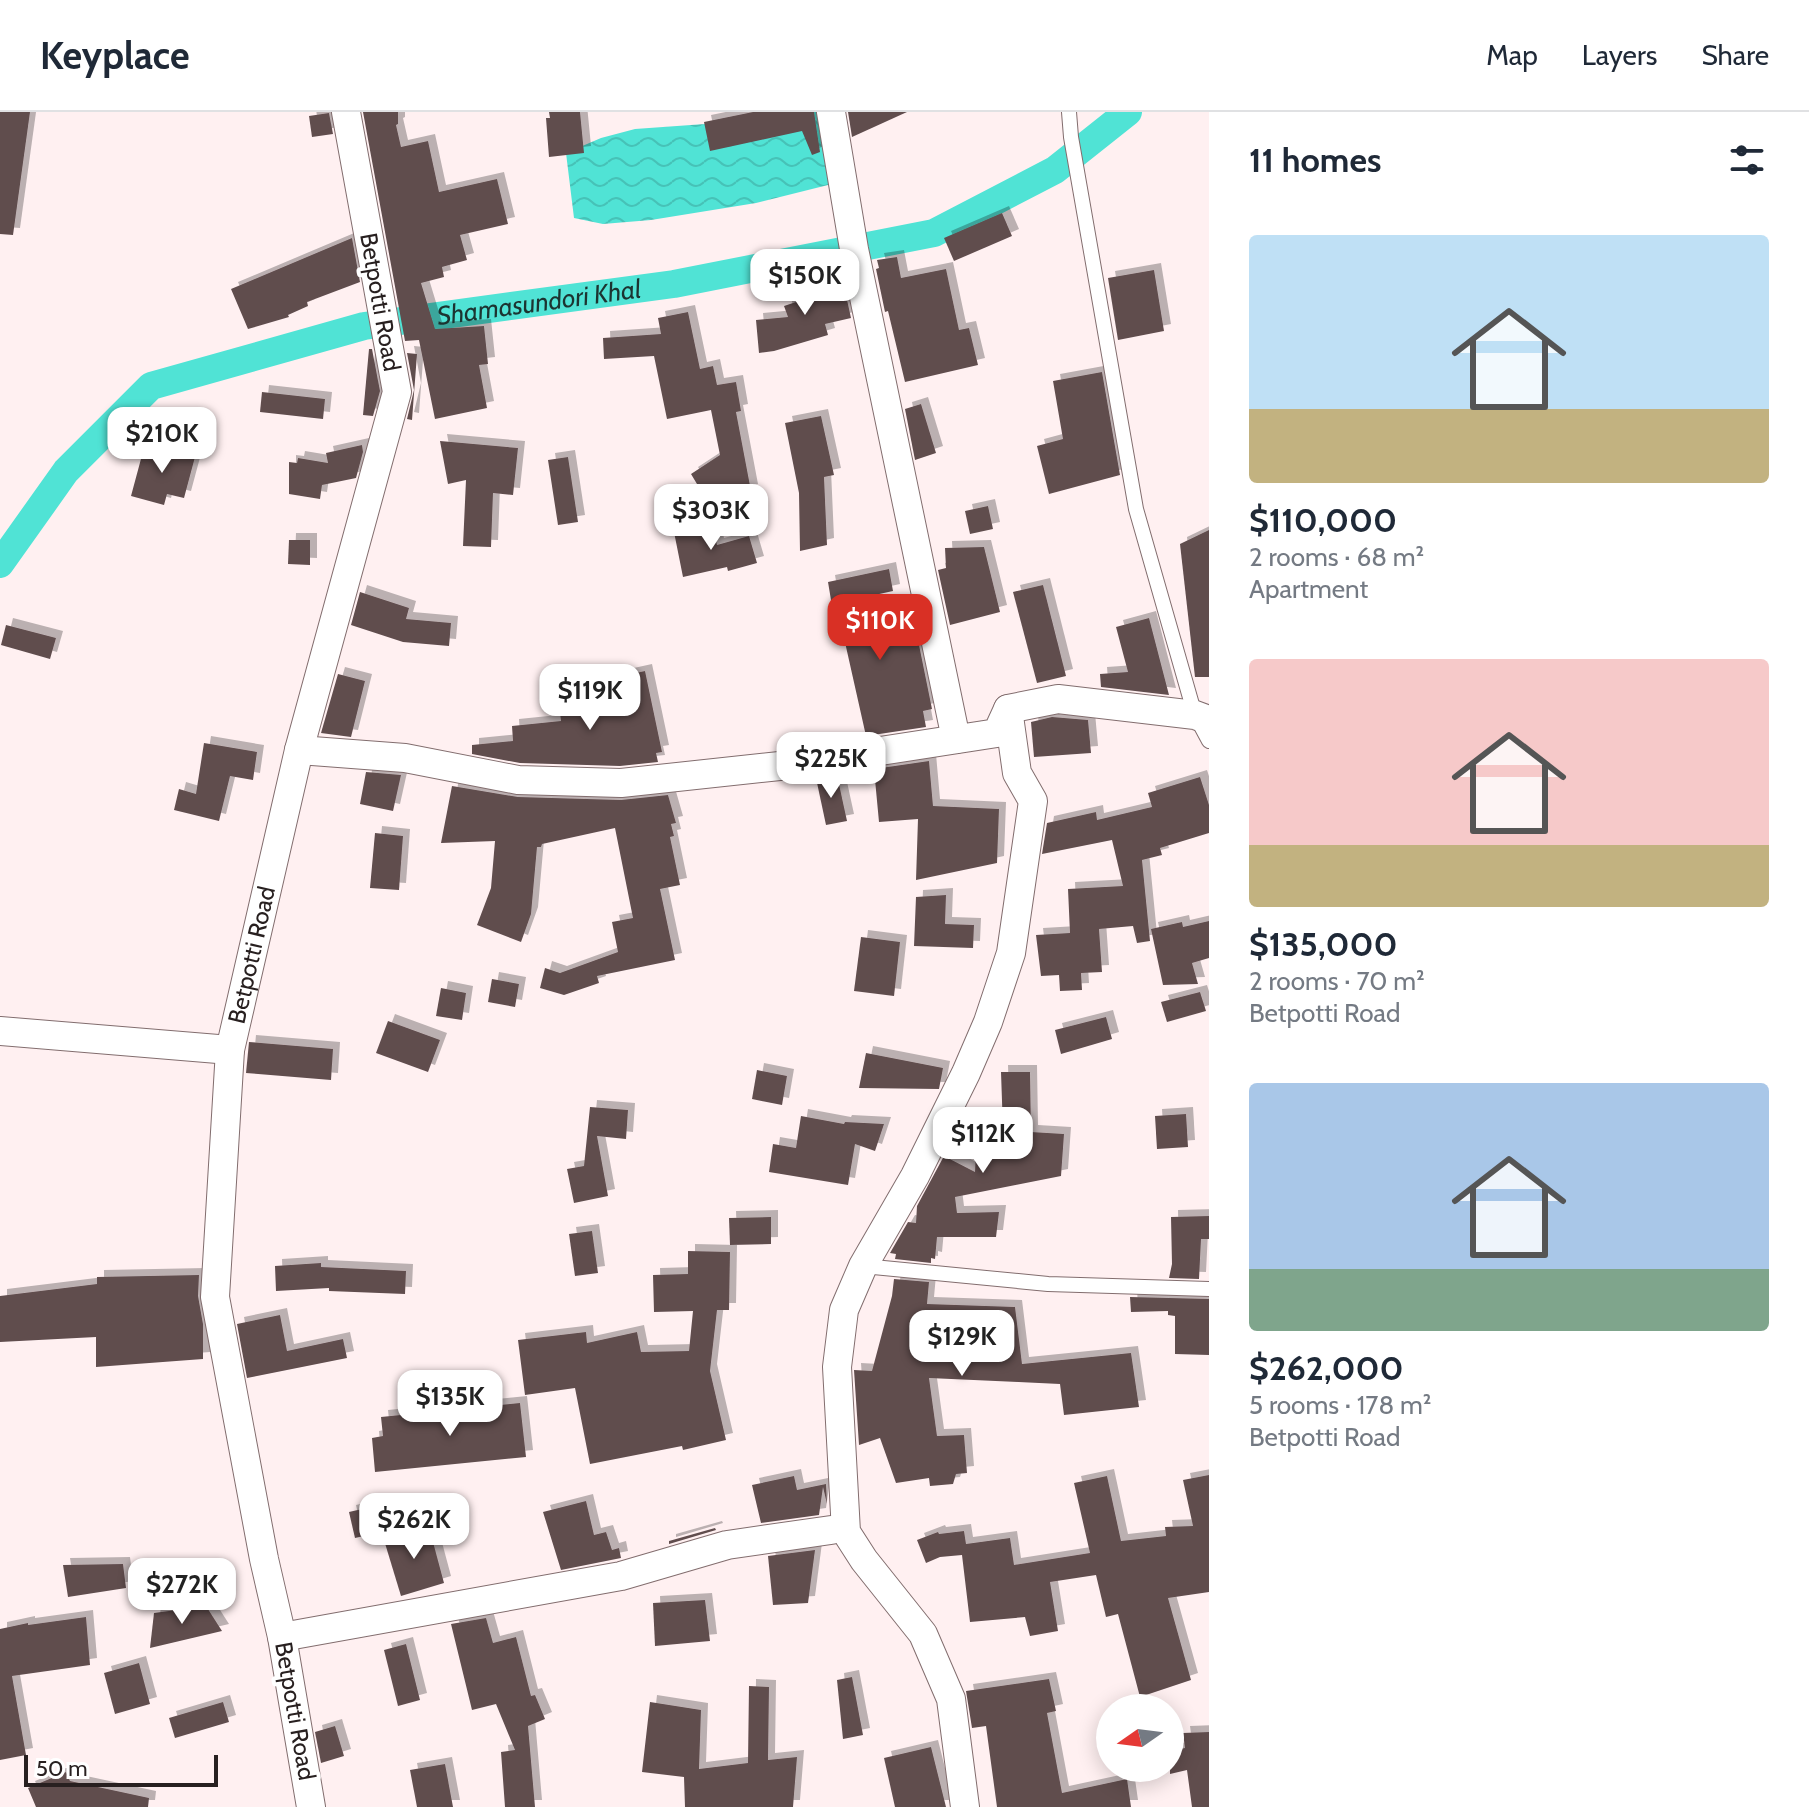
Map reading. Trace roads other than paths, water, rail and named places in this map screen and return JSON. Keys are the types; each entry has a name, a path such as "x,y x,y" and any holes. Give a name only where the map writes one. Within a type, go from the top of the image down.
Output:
{"street":[{"name":"Betpotti Road","path":"311,1807 282,1637 264,1559 215,1297 230,1050 299,750 397,392 346,112"},
{"path":"831,112 857,264 956,739"},
{"path":"1008,709 1058,699 1202,717"},
{"path":"299,750 405,758 518,780 621,783 789,765 997,733 1008,709"},
{"path":"965,1807 951,1699 923,1634 864,1560 846,1532 837,1367 844,1310 863,1266 938,1132 988,1022 1011,953 1033,801 1017,773 1008,709"},
{"path":"0,1031 230,1050"},
{"path":"282,1637 621,1576 727,1545 831,1530"}],"lane":[{"path":"1069,112 1136,509 1209,741"},
{"path":"863,1266 1048,1284 1209,1289"}],"water":[{"path":"775,112 818,112 831,173 828,185 756,203 651,220 603,224 574,218 566,153 601,138 635,129 719,123"}],"waterway":[{"name":"Shamasundori Khal","path":"0,564 66,471 151,386 364,326 674,284 934,233 1055,170 1128,112"}]}
